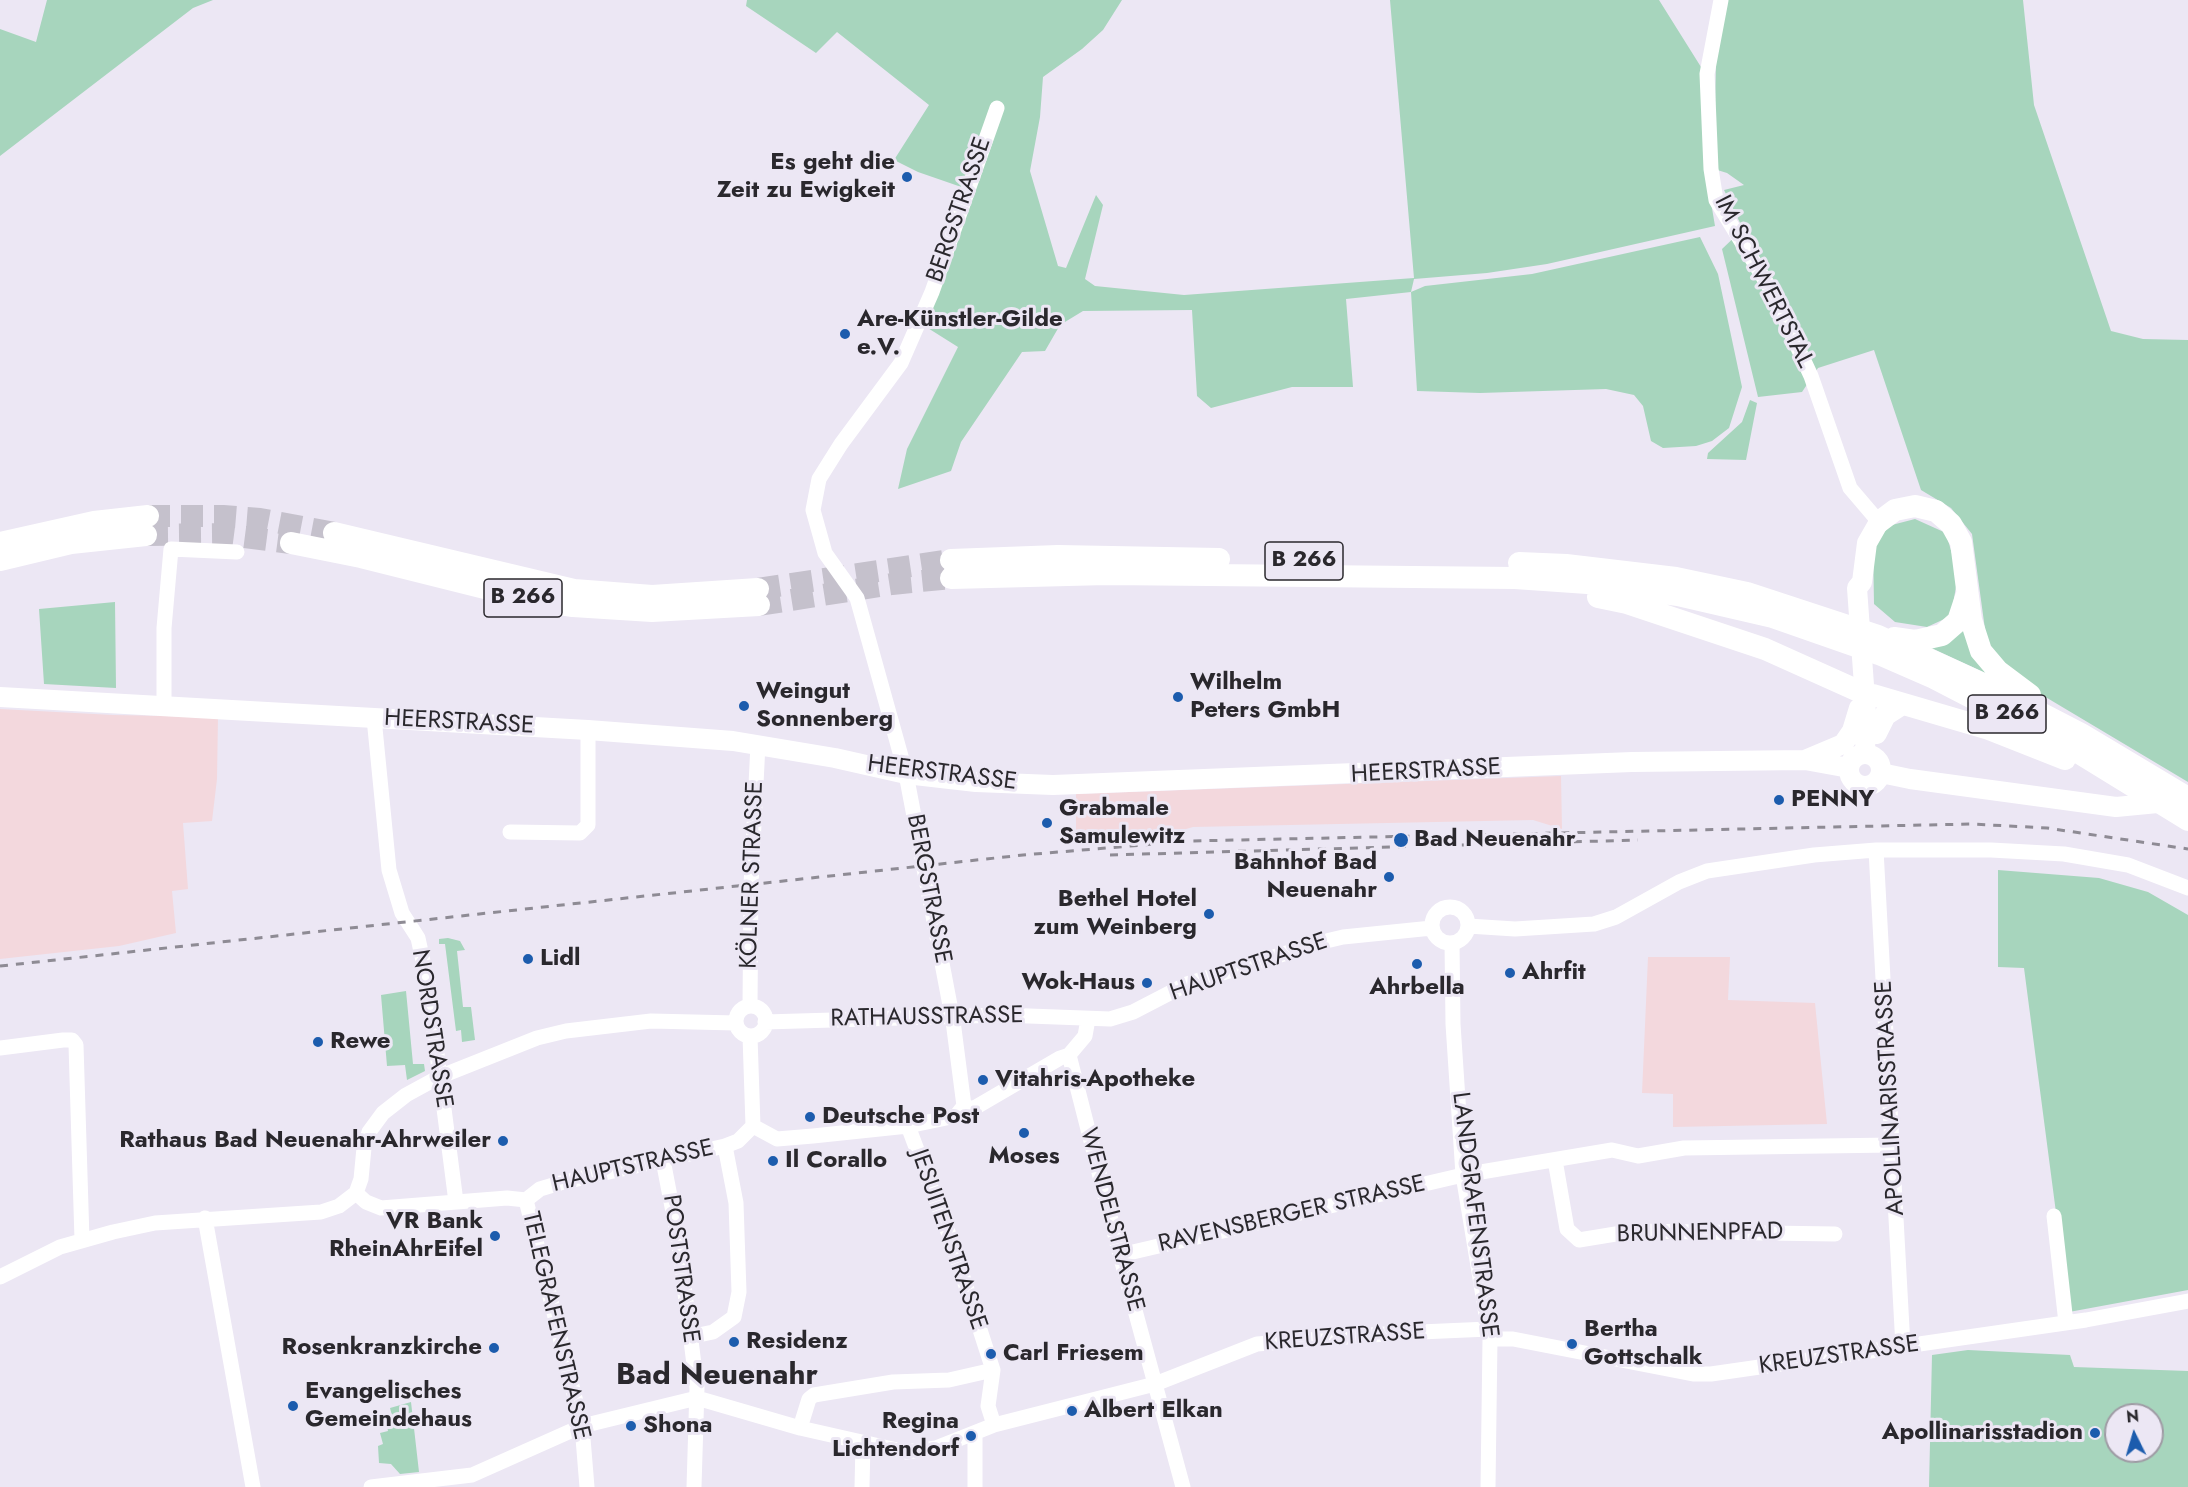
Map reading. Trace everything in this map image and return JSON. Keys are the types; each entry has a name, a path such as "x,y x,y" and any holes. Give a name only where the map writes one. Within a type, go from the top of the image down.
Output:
{"highway":[{"name":"B 266","path":"1879,522 1895,510 1905,506 1925,507 1944,517 1956,531 1961,542 1971,620 1981,651 1998,671 2070,720 2081,734"},
{"path":"0,543 53,529 147,525 0,560"},
{"name":"B 266","path":"291,543 361,557 533,600 573,606 652,611 758,597 652,596 574,590 334,533"},
{"name":"B 266","path":"1841,632 1678,595 1602,584 1515,578 1096,574 951,569 1058,555 1566,565 1629,571 1707,585 1747,593 1841,632 1994,689 2081,734 2188,797"},
{"name":"B 266","path":"1515,578 1547,588 1627,603 1765,649 1868,694 1989,729 2128,784"},
{"name":"B 266","path":"1879,645 1942,635 1958,621 1967,596"},
{"name":"B 266","path":"1879,645 2021,721 2188,820"},
{"path":"1876,733 1885,715 1902,704"}],"main road":[{"path":"1873,761 1876,733 1868,694 1857,588 1862,582 1867,543 1879,522"},
{"path":"1805,760 1843,744 1868,694"},
{"path":"1868,694 1866,713 1873,761 1877,782 1863,786 1854,782 1849,768 1853,760 1873,761 1910,779 2116,807 2156,804 2188,797"},
{"name":"HEERSTRASSE","path":"0,697 588,730 758,744 906,774 976,782 1053,785 1632,762 1805,760 1849,768"}],"street":[{"name":"IM SCHWERTSTAL","path":"1721,0 1707,74 1710,169 1716,200 1771,290 1811,376 1850,488 1879,522"},
{"name":"BERGSTRASSE","path":"959,1113 964,1102 952,1017 906,774 858,598 825,553 813,510 819,479 841,444 901,363 932,292 997,108"},
{"path":"164,706 164,628 171,549 237,552"},
{"name":"NORDSTRASSE","path":"374,718 390,870 402,913 418,938 428,984 456,1202"},
{"path":"510,832 580,833 588,825 588,730"},
{"name":"KÖLNER STRASSE","path":"750,1006 751,885 758,744"},
{"path":"1468,926 1515,929 1594,924 1616,917 1679,882 1707,871 1814,855 1876,850 1991,850 2064,854 2128,865 2188,888"},
{"name":"APOLLINARISSTRASSE","path":"1876,850 1903,1347"},
{"path":"1449,907 1462,912 1468,926 1462,939 1452,943 1438,940 1432,928 1435,914 1449,907"},
{"name":"HAUPTSTRASSE","path":"1088,1019 1122,1016 1187,984 1322,942 1343,937 1432,928"},
{"name":"LANDGRAFENSTRASSE","path":"1452,943 1453,1024 1463,1175 1490,1334 1488,1487"},
{"path":"750,1006 760,1009 765,1022 761,1031 750,1036 742,1034 736,1023 739,1011 750,1006"},
{"name":"RATHAUSSTRASSE","path":"765,1022 1002,1015 1088,1019"},
{"path":"750,1036 753,1126 764,1134 777,1138 908,1126 976,1107 1069,1055 1085,1036 1088,1019"},
{"path":"0,1277 39,1256 82,1240 154,1223 321,1212 339,1206 356,1192 361,1179 364,1148 369,1132 383,1113 406,1095 439,1077 537,1038 566,1031 657,1021 736,1023"},
{"path":"0,1048 63,1040 72,1040 76,1045 82,1240"},
{"name":"WENDELSTRASSE","path":"1069,1055 1069,1063 1183,1487"},
{"name":"HAUPTSTRASSE","path":"356,1192 366,1202 381,1208 507,1198 526,1200 540,1189 725,1146 738,1141 753,1126"},
{"name":"JESUITENSTRASSE","path":"908,1126 951,1240 993,1370 988,1406 994,1425"},
{"name":"RAVENSBERGER STRASSE","path":"1120,1255 1463,1175 1612,1150 1638,1156 1684,1148 1893,1145"},
{"path":"689,1337 713,1332 734,1317 739,1292 736,1203 725,1146"},
{"name":"POSTSTRASSE","path":"663,1160 678,1239 698,1398 694,1487"},
{"name":"BRUNNENPFAD","path":"1555,1160 1567,1229 1579,1240 1635,1231 1835,1234"},
{"name":"TELEGRAFENSTRASSE","path":"526,1200 582,1426 587,1487"},
{"path":"2054,1216 2066,1323"},
{"path":"205,1218 253,1487"},
{"name":"KREUZSTRASSE","path":"698,1398 739,1412 800,1428 906,1452 936,1448 994,1425 1155,1384 1257,1344 1386,1333 1490,1334 1693,1374 2066,1323 2188,1301"},
{"path":"800,1428 809,1399 814,1395 893,1382 949,1380 993,1370"},
{"path":"371,1487 440,1483 472,1475 582,1426 698,1398"},
{"path":"975,1434 975,1487"},
{"path":"862,1487 863,1444"}],"shaded area":[{"path":"0,709 113,715 218,717 217,779 212,821 183,823 188,889 172,891 176,933 119,946 0,959"},
{"path":"1561,776 1562,829 1533,820 1193,827 1155,838 1076,845 1076,794"},
{"path":"1648,957 1730,957 1728,1000 1815,1003 1827,1124 1673,1127 1673,1094 1642,1093"}],"green space":[{"path":"47,0 213,0 193,8 0,156 0,29 36,42"},
{"path":"747,0 1122,0 1103,30 1082,49 1043,77 1040,117 1030,171 1058,266 1066,268 1096,195 1103,205 1085,279 1095,286 1184,295 1414,278 1390,0 1659,0 1701,67 1704,161 1715,226 1547,264 1487,273 1414,279 1411,292 1346,299 1353,387 1292,387 1211,408 1197,396 1192,310 1083,311 1060,325 1045,351 1022,352 961,442 951,471 898,489 907,449 958,347 923,325 970,190 918,172 894,160 929,105 837,32 816,53 746,6"},
{"path":"1726,0 2023,0 2034,105 2111,331 2143,339 2188,340 2188,782 2022,683 1987,644 1972,534 1951,508 1921,490 1874,350 1818,368 1802,392 1758,397 1722,249 1743,229 1724,190 1744,185 1727,173 1714,169 1716,61"},
{"path":"1700,237 1718,274 1742,387 1729,428 1712,441 1696,446 1663,448 1651,441 1643,406 1634,395 1606,389 1480,393 1417,391 1411,292 1425,286 1532,274"},
{"path":"1750,400 1757,403 1746,460 1707,459 1708,453 1742,422"},
{"path":"1915,519 1946,533 1958,575 1951,616 1927,627 1895,622 1874,604 1873,546 1888,526"},
{"path":"115,602 116,688 44,684 39,609"},
{"path":"1961,622 1994,677 1927,646"},
{"path":"1998,870 2099,878 2148,892 2188,915 2188,1290 2069,1312 2024,968 1998,967"},
{"path":"448,938 460,941 465,950 457,951 463,1007 471,1007 475,1040 462,1042 461,1030 456,1031 445,944 439,944 439,939"},
{"path":"406,991 413,1064 424,1064 425,1071 407,1080 405,1065 387,1066 381,995"},
{"path":"1968,1350 2070,1355 2074,1367 2188,1371 2188,1487 1929,1487 1932,1355"},
{"path":"411,1402 419,1472 400,1474 391,1464 379,1463 378,1446 383,1444 380,1433 388,1431 387,1426 394,1423 390,1408"}],"tunnel":[{"path":"148,516 223,516 260,519 334,533"},
{"path":"146,535 222,534 291,543"},
{"path":"758,589 951,560"},
{"path":"759,605 892,584 951,578"}],"railway":[{"path":"0,966 1023,855 1190,841 1971,824 2047,828 2188,849"},
{"path":"1110,855 1638,840"}],"place":[{"name":"Es geht die Zeit zu Ewigkeit","path":"907,177"},
{"name":"Are-Künstler-Gilde e.V.","path":"845,334"},
{"name":"Wilhelm Peters GmbH","path":"1178,697"},
{"name":"Weingut Sonnenberg","path":"744,706"},
{"name":"PENNY","path":"1779,800"},
{"name":"Grabmale Samulewitz","path":"1047,823"},
{"name":"Bad Neuenahr","path":"1401,840"},
{"name":"Bahnhof Bad Neuenahr","path":"1389,877"},
{"name":"Bethel Hotel zum Weinberg","path":"1209,914"},
{"name":"Lidl","path":"528,959"},
{"name":"Ahrbella","path":"1417,964"},
{"name":"Ahrfit","path":"1510,973"},
{"name":"Wok-Haus","path":"1147,983"},
{"name":"Rewe","path":"318,1042"},
{"name":"Vitahris-Apotheke","path":"983,1080"},
{"name":"Deutsche Post","path":"810,1117"},
{"name":"Moses","path":"1024,1133"},
{"name":"Rathaus Bad Neuenahr-Ahrweiler","path":"503,1141"},
{"name":"Il Corallo","path":"773,1161"},
{"name":"VR Bank RheinAhrEifel","path":"495,1236"},
{"name":"Residenz","path":"734,1342"},
{"name":"Bertha Gottschalk","path":"1572,1344"},
{"name":"Rosenkranzkirche","path":"494,1348"},
{"name":"Carl Friesem","path":"991,1354"},
{"name":"Evangelisches Gemeindehaus","path":"293,1406"},
{"name":"Albert Elkan","path":"1072,1411"},
{"name":"Shona","path":"631,1426"},
{"name":"Apollinarisstadion","path":"2095,1433"},
{"name":"Regina Lichtendorf","path":"971,1436"}],"district":[{"name":"Bad Neuenahr","path":"717,1377"}]}
